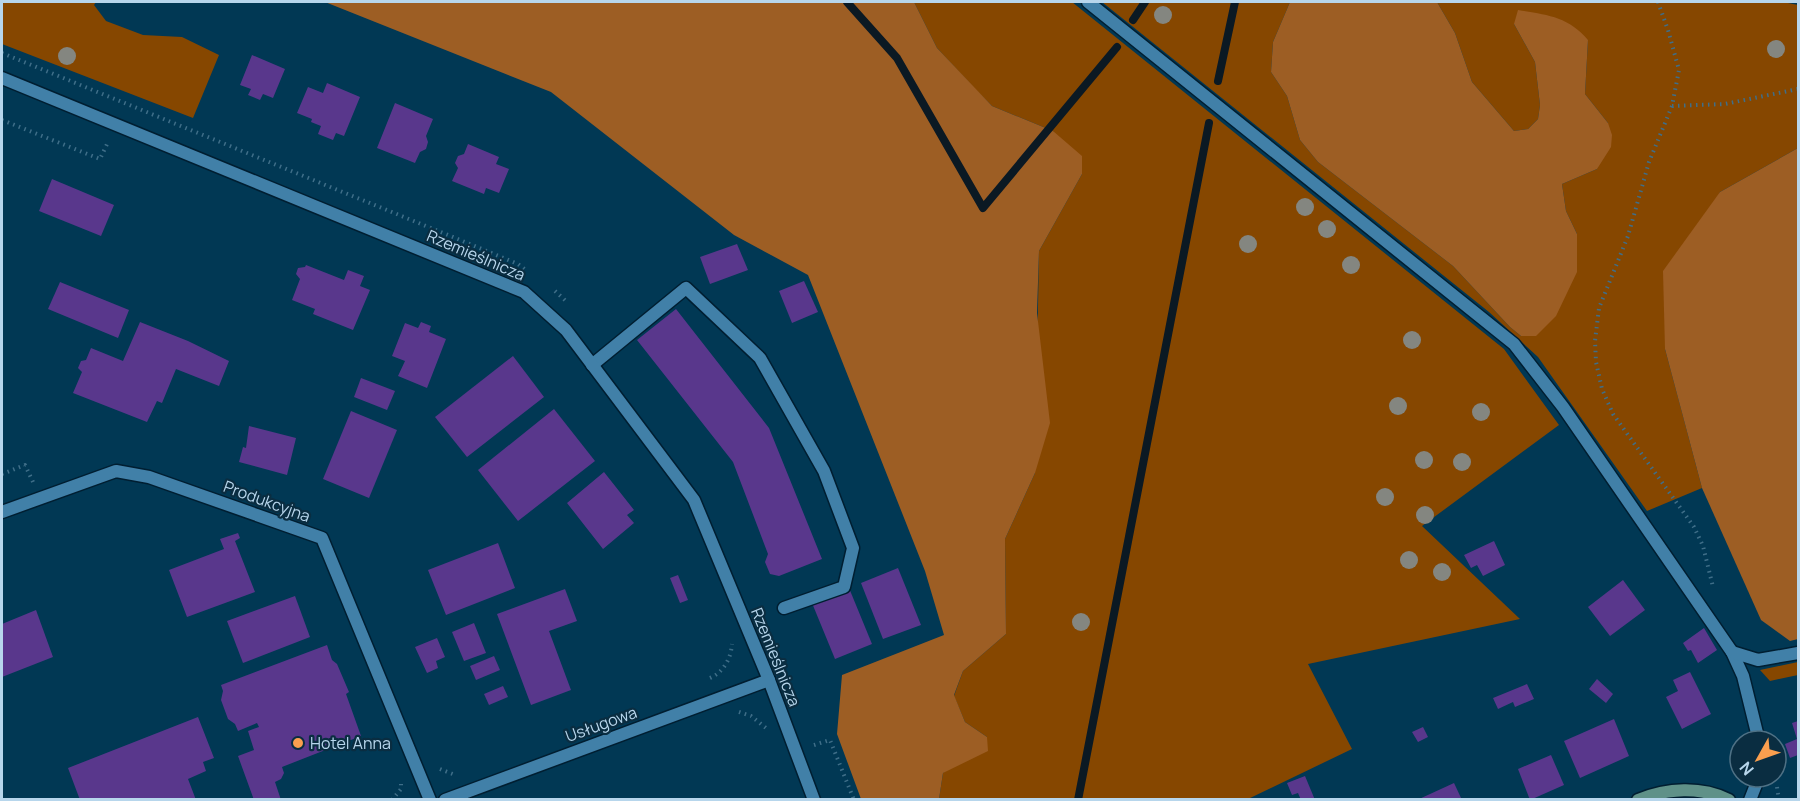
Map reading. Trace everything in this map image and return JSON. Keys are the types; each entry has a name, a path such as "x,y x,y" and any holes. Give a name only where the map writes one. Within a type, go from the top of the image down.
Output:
{"street":[{"path":"1088,2 1514,344 1563,406 1732,652 1743,676 1756,729"},
{"name":"Rzemieślnicza","path":"2,78 524,292 566,330 694,500 769,680 814,800"},
{"path":"592,365 686,288 760,358 824,471 853,548 844,587 784,608"},
{"name":"Produkcyjna","path":"2,512 116,471 149,477 322,538 430,800"},
{"path":"1732,652 1758,660 1798,653"},
{"name":"Usługowa","path":"445,800 769,680"},
{"path":"1638,800 1662,792 1685,790 1713,793 1729,800"}],"path":[{"path":"1658,2 1679,70 1672,106 1649,162 1628,236 1599,308 1595,341 1596,362 1602,389 1613,414 1681,507 1703,546 1715,598"},
{"path":"2,54 478,247 518,264 536,277"},
{"path":"1672,106 1725,104 1798,89"},
{"path":"2,120 100,159 110,138"},
{"path":"554,290 563,296 570,306"},
{"path":"2,474 26,465 33,482 43,478"},
{"path":"708,679 716,676 731,658 732,637"},
{"path":"731,712 751,716 766,728 770,738"},
{"path":"811,746 830,740 854,800"},
{"path":"435,764 442,771 460,777"},
{"path":"392,800 400,789 400,780"}],"shaded area":[{"path":"2,2 96,2 94,5 106,21 143,35 182,37 219,55 193,118 2,44"},
{"path":"325,2 914,2 937,48 992,106 1053,131 1082,156 1082,174 1039,251 1037,313 1050,423 1035,473 1005,539 1006,634 963,671 954,695 965,722 987,737 988,751 943,773 939,799 861,799 837,734 842,675 944,635 925,571 808,275 734,235 551,92"},
{"path":"914,2 1072,2 1504,349 1559,425 1422,526 1520,619 1308,664 1352,749 1248,799 939,799 943,773 987,737 965,722 954,696 963,671 1006,634 1005,539 1035,473 1039,251 1082,174 1053,131 992,106 976,90 937,48"},
{"path":"1102,2 1290,2 1273,42 1271,72 1287,96 1300,140 1318,162 1453,266 1521,336 1577,234 1566,211 1562,184 1597,169 1608,123 1585,94 1588,40 1514,24 1535,62 1540,105 1538,119 1528,129 1514,131 1472,82 1455,33 1437,2 1783,2 1798,5 1798,148 1720,192 1665,349 1702,488 1647,511 1538,357 1489,312"},
{"path":"1290,2 1437,2 1455,33 1472,82 1514,131 1528,129 1538,119 1540,105 1535,62 1514,24 1518,10 1547,15 1564,21 1588,40 1585,94 1608,123 1612,135 1611,147 1597,169 1562,184 1566,211 1577,234 1577,272 1556,316 1536,336 1521,336 1510,327 1453,266 1318,162 1300,140 1287,96 1271,72 1273,42"},
{"path":"1798,148 1798,639 1790,641 1761,620 1702,488 1665,349 1663,271 1720,192"},
{"path":"1798,662 1798,675 1770,681 1760,670"}],"building":[{"path":"252,55 285,69 273,98 263,94 260,100 248,95 251,89 240,85"},
{"path":"327,83 360,97 344,136 336,133 333,140 318,134 321,126 311,122 312,119 297,113 308,87 323,93"},
{"path":"395,103 433,119 426,136 428,142 426,149 420,152 415,163 377,148"},
{"path":"468,144 499,157 496,164 509,169 499,193 486,188 484,194 452,181 458,168 455,163 458,156 464,154"},
{"path":"52,179 114,205 101,236 39,211"},
{"path":"737,244 748,270 710,284 700,257"},
{"path":"306,265 344,280 348,270 364,276 360,286 370,290 353,330 313,314 315,309 292,300 300,279 296,274 298,268"},
{"path":"804,281 818,312 792,323 779,291"},
{"path":"60,282 129,310 118,338 48,309"},
{"path":"676,309 769,428 822,559 779,576 770,574 765,562 768,554 733,462 637,340"},
{"path":"140,322 188,341 229,361 219,386 176,369 162,403 157,401 147,422 73,393 82,372 78,368 81,361 86,360 91,348 123,361"},
{"path":"421,322 431,326 429,332 446,339 427,388 398,376 405,361 392,356 405,323 418,328"},
{"path":"513,356 544,397 467,457 435,417"},
{"path":"361,378 395,391 387,410 354,397"},
{"path":"554,409 595,461 518,521 478,470"},
{"path":"351,411 397,430 369,498 323,479"},
{"path":"249,426 296,438 287,475 239,462 243,447 246,448"},
{"path":"604,472 634,510 627,515 634,523 603,549 567,503"},
{"path":"238,533 240,538 235,541 255,592 187,617 169,570 224,549 220,539"},
{"path":"1494,541 1505,565 1483,576 1477,565 1471,568 1464,555"},
{"path":"498,543 515,588 446,615 428,570"},
{"path":"898,568 921,625 883,639 861,583"},
{"path":"678,575 688,600 680,603 670,578"},
{"path":"1623,580 1645,610 1610,636 1588,607"},
{"path":"849,588 872,644 835,659 812,603"},
{"path":"565,589 577,621 549,631 571,690 531,705 497,614"},
{"path":"295,596 310,637 243,663 227,621"},
{"path":"36,610 53,657 2,677 2,624"},
{"path":"474,623 486,653 464,661 452,632"},
{"path":"1704,628 1717,650 1698,663 1691,650 1688,651 1683,643"},
{"path":"437,638 445,657 436,661 438,668 427,673 415,647"},
{"path":"327,645 332,660 337,664 349,692 346,694 361,736 282,767 284,773 281,779 275,782 281,800 254,800 238,756 254,750 248,731 259,727 257,723 238,731 235,724 228,719 221,700 223,691 221,685"},
{"path":"494,656 500,670 476,680 470,666"},
{"path":"1690,672 1711,714 1682,729 1666,697 1678,691 1673,680"},
{"path":"1597,679 1613,694 1606,703 1589,689"},
{"path":"1527,684 1534,699 1515,707 1513,702 1498,709 1493,698"},
{"path":"503,686 508,697 489,705 484,694"},
{"path":"198,717 214,758 203,762 206,771 188,779 196,800 80,800 68,768"},
{"path":"1614,719 1629,756 1580,778 1564,741"},
{"path":"1798,721 1798,755 1790,758 1788,743 1797,739 1792,723"},
{"path":"1423,727 1428,737 1418,742 1412,732"},
{"path":"1551,755 1564,785 1530,800 1518,769"},
{"path":"1305,776 1315,800 1301,800 1298,793 1292,795 1287,783"},
{"path":"1454,783 1462,800 1417,800"}],"waterway":[{"path":"847,2 897,58 983,208 1117,47"},
{"path":"1133,20 1145,2"},
{"path":"1218,81 1235,2"},
{"path":"1078,800 1209,123"}],"place":[{"name":"Hotel Anna","path":"298,743"}]}
